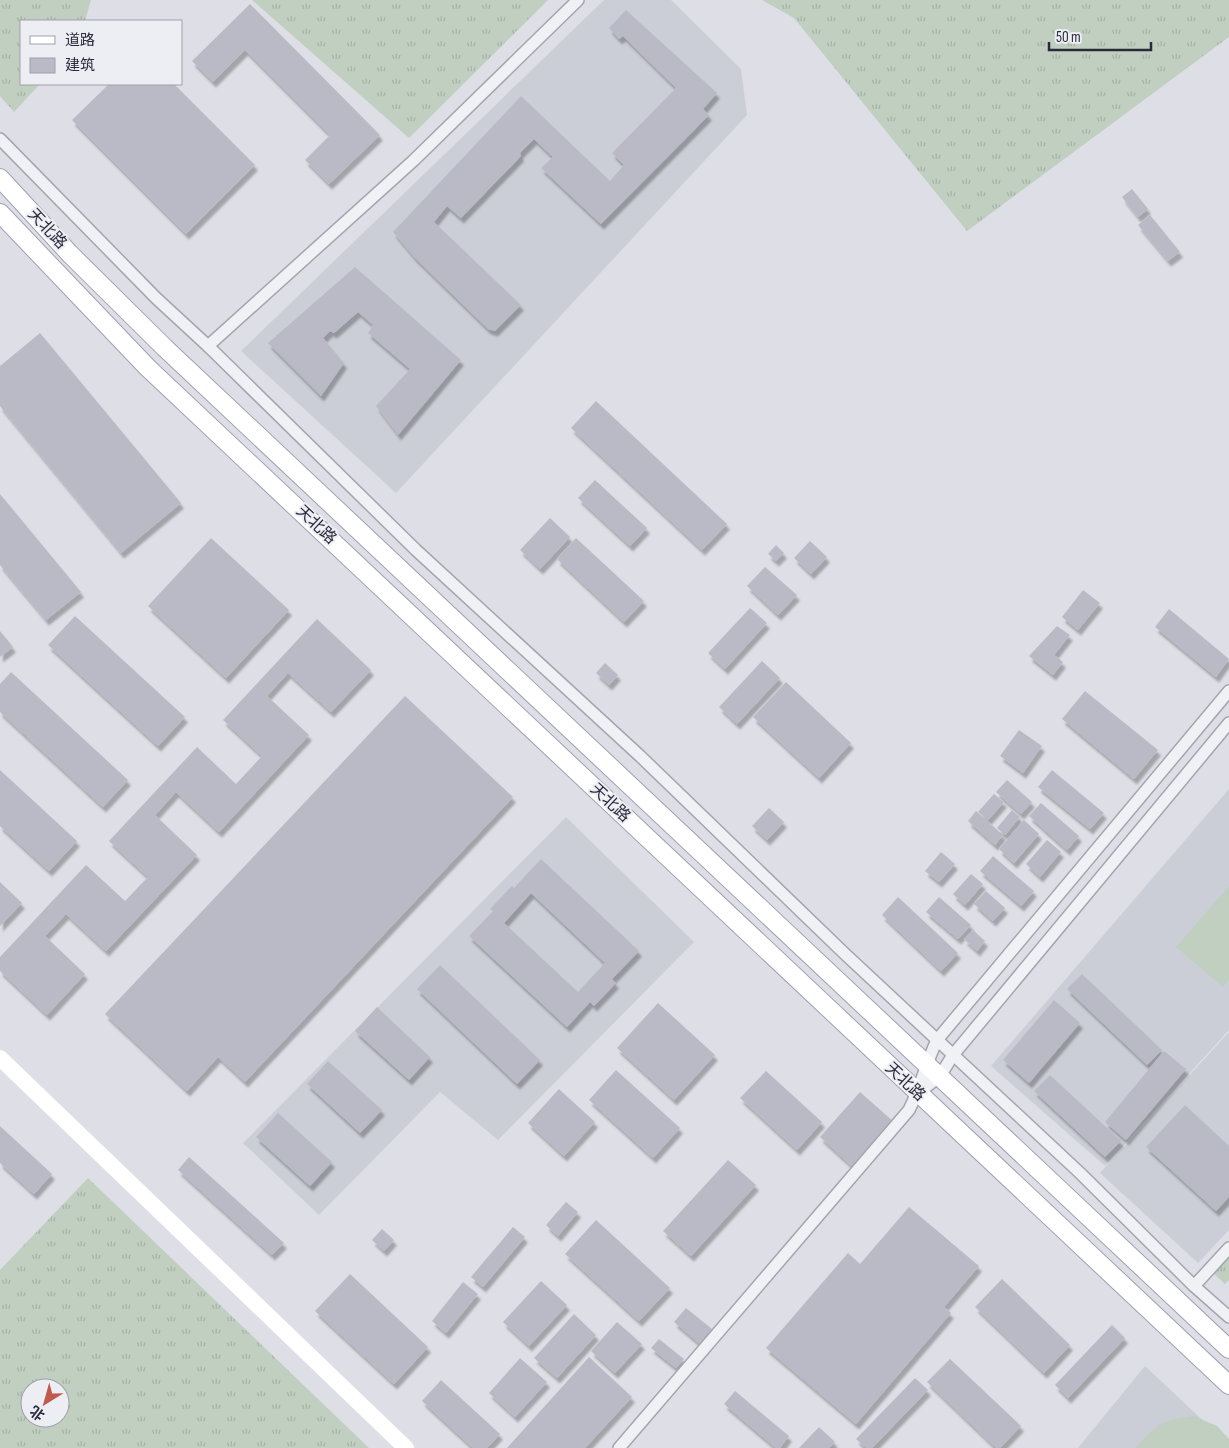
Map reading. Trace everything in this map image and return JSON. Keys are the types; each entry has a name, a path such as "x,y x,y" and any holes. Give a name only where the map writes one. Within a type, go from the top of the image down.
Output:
{"main road":[{"name":"天北路","path":"0,178 70,254 165,348 1229,1349"},
{"name":"天北路","path":"0,213 148,368 917,1094 1229,1385"}],"street":[{"path":"208,346 413,161 578,0"},
{"path":"0,139 156,298 208,346 416,550 640,756 937,1040 1080,1173 1194,1286 1229,1317"},
{"path":"619,1448 909,1110 917,1094 926,1062 937,1040 1229,690"},
{"path":"917,1094 940,1076 953,1055 1229,723"},
{"path":"0,1058 406,1448"},
{"path":"1194,1286 1229,1248"}],"shaded area":[{"path":"604,0 671,0 741,69 747,115 396,493 241,351"},
{"path":"1229,789 1229,1030 1105,1166 991,1066"},
{"path":"566,817 694,942 498,1140 440,1092 319,1215 243,1143"},
{"path":"1229,1032 1229,1230 1198,1263 1100,1173"},
{"path":"1145,1366 1229,1445 1229,1448 1078,1448"}],"green space":[{"path":"0,0 91,0 85,20 20,20 20,85 39,85 14,112 0,96"},
{"path":"252,0 548,0 409,138"},
{"path":"762,0 1229,0 1229,37 967,231 794,18"},
{"path":"1229,886 1229,980 1223,987 1176,947"},
{"path":"88,1178 369,1448 0,1448 0,1270"},
{"path":"1229,1254 1229,1280 1225,1284 1212,1272"},
{"path":"1194,1416 1217,1426 1229,1439 1229,1448 1135,1448 1160,1424 1174,1419"}],"building":[{"path":"250,4 380,135 329,184 305,160 330,135 245,50 213,82 192,61"},
{"path":"626,10 717,93 703,109 709,115 601,224 541,168 553,157 534,139 520,153 521,156 461,218 447,206 434,222 521,305 495,331 488,329 414,257 393,232 521,96 610,181 624,165 612,153 676,88 623,36 619,39 609,28"},
{"path":"108,85 175,85 255,165 186,234 72,120"},
{"path":"1132,189 1148,209 1138,217 1122,197"},
{"path":"1150,215 1180,252 1168,261 1138,225"},
{"path":"355,267 461,360 398,435 376,406 410,369 368,333 373,325 358,312 334,333 330,331 323,338 344,363 321,396 268,343"},
{"path":"40,333 181,503 121,553 0,406 0,366"},
{"path":"596,401 727,524 702,550 571,428"},
{"path":"595,480 647,528 630,546 578,498"},
{"path":"0,494 81,592 46,620 0,565"},
{"path":"550,518 570,537 540,569 520,550"},
{"path":"211,538 289,610 226,678 148,606"},
{"path":"576,538 644,601 624,622 557,559"},
{"path":"810,541 827,557 811,574 794,558"},
{"path":"776,545 784,553 776,561 768,554"},
{"path":"765,567 797,595 778,615 747,586"},
{"path":"1083,590 1100,603 1078,630 1062,617"},
{"path":"750,608 767,623 725,669 708,653"},
{"path":"1169,609 1229,659 1216,677 1155,627"},
{"path":"75,616 185,717 158,746 48,645"},
{"path":"317,619 371,670 331,712 288,673 267,696 309,735 219,832 176,792 155,815 197,855 106,951 66,914 45,936 85,974 47,1015 0,971 0,957 86,865 125,901 148,877 109,841 197,747 236,784 262,756 223,720"},
{"path":"1057,626 1070,635 1054,655 1063,662 1053,675 1029,656"},
{"path":"0,631 13,647 0,657"},
{"path":"762,661 780,678 737,724 719,707"},
{"path":"605,663 618,675 609,685 596,673"},
{"path":"11,672 128,780 103,807 0,712 0,684"},
{"path":"786,682 851,743 819,778 753,717"},
{"path":"1085,691 1158,750 1134,779 1062,719"},
{"path":"405,696 513,797 245,1082 218,1057 187,1091 105,1014"},
{"path":"1019,730 1042,746 1023,773 1000,756"},
{"path":"0,770 77,841 49,871 0,826"},
{"path":"1052,770 1104,813 1090,829 1038,787"},
{"path":"1007,780 1032,802 1021,814 996,792"},
{"path":"994,794 1004,802 988,820 978,812"},
{"path":"1041,803 1079,836 1067,850 1029,816"},
{"path":"769,808 784,822 767,840 752,826"},
{"path":"1012,810 1020,817 1005,835 997,828"},
{"path":"976,811 1003,835 995,845 968,821"},
{"path":"1024,820 1039,834 1014,863 999,849"},
{"path":"1047,840 1061,852 1040,877 1026,864"},
{"path":"941,852 955,864 939,882 925,871"},
{"path":"993,856 1034,891 1021,906 980,871"},
{"path":"541,859 639,951 612,979 616,983 594,1006 590,1002 567,1027 469,936 493,911 490,909 512,886 514,888","holes":["531,893 605,963 578,992 504,923"]},
{"path":"971,874 983,884 965,905 953,894"},
{"path":"0,882 22,903 0,926"},
{"path":"986,891 1005,908 993,921 974,904"},
{"path":"898,897 958,953 941,971 882,915"},
{"path":"939,897 971,925 958,939 926,912"},
{"path":"973,930 985,941 977,951 964,939"},
{"path":"440,965 540,1060 517,1084 417,989"},
{"path":"1082,974 1162,1050 1147,1065 1067,989"},
{"path":"1054,1000 1080,1023 1029,1083 1003,1060"},
{"path":"658,1003 715,1055 674,1100 617,1048"},
{"path":"377,1007 430,1057 409,1080 355,1031"},
{"path":"1164,1051 1186,1069 1126,1140 1105,1122"},
{"path":"328,1061 382,1110 360,1133 307,1084"},
{"path":"616,1070 680,1128 653,1158 589,1100"},
{"path":"766,1071 822,1122 797,1150 740,1098"},
{"path":"1050,1075 1121,1141 1105,1157 1034,1091"},
{"path":"559,1089 595,1122 564,1156 528,1123"},
{"path":"860,1092 895,1123 854,1168 820,1137"},
{"path":"1185,1105 1229,1146 1229,1197 1216,1211 1146,1147"},
{"path":"278,1113 332,1162 310,1186 256,1137"},
{"path":"0,1126 52,1174 34,1194 0,1163"},
{"path":"189,1157 284,1243 272,1255 178,1170"},
{"path":"728,1160 756,1185 691,1256 663,1231"},
{"path":"566,1202 578,1212 558,1236 546,1225"},
{"path":"909,1207 979,1266 944,1307 951,1313 856,1424 766,1348 848,1253 860,1264"},
{"path":"596,1220 670,1288 639,1321 565,1254"},
{"path":"513,1227 525,1237 483,1287 471,1277"},
{"path":"382,1229 394,1240 384,1251 372,1240"},
{"path":"350,1274 428,1347 394,1384 315,1311"},
{"path":"1002,1279 1070,1345 1044,1373 975,1307"},
{"path":"541,1281 567,1305 529,1346 503,1322"},
{"path":"463,1282 478,1294 446,1333 432,1321"},
{"path":"686,1308 712,1329 700,1344 674,1322"},
{"path":"574,1314 596,1335 557,1378 534,1358"},
{"path":"617,1322 642,1344 615,1373 591,1351"},
{"path":"1112,1325 1125,1338 1068,1398 1055,1385"},
{"path":"659,1339 684,1359 676,1368 651,1348"},
{"path":"589,1357 632,1397 585,1448 507,1448"},
{"path":"520,1358 547,1382 515,1417 489,1393"},
{"path":"950,1359 1021,1426 1000,1448 996,1448 927,1382"},
{"path":"915,1378 928,1390 872,1448 866,1448 856,1439"},
{"path":"441,1380 500,1434 487,1448 473,1448 422,1401"},
{"path":"735,1391 789,1436 780,1448 776,1448 724,1404"},
{"path":"819,1427 835,1442 829,1448 799,1448"}]}
